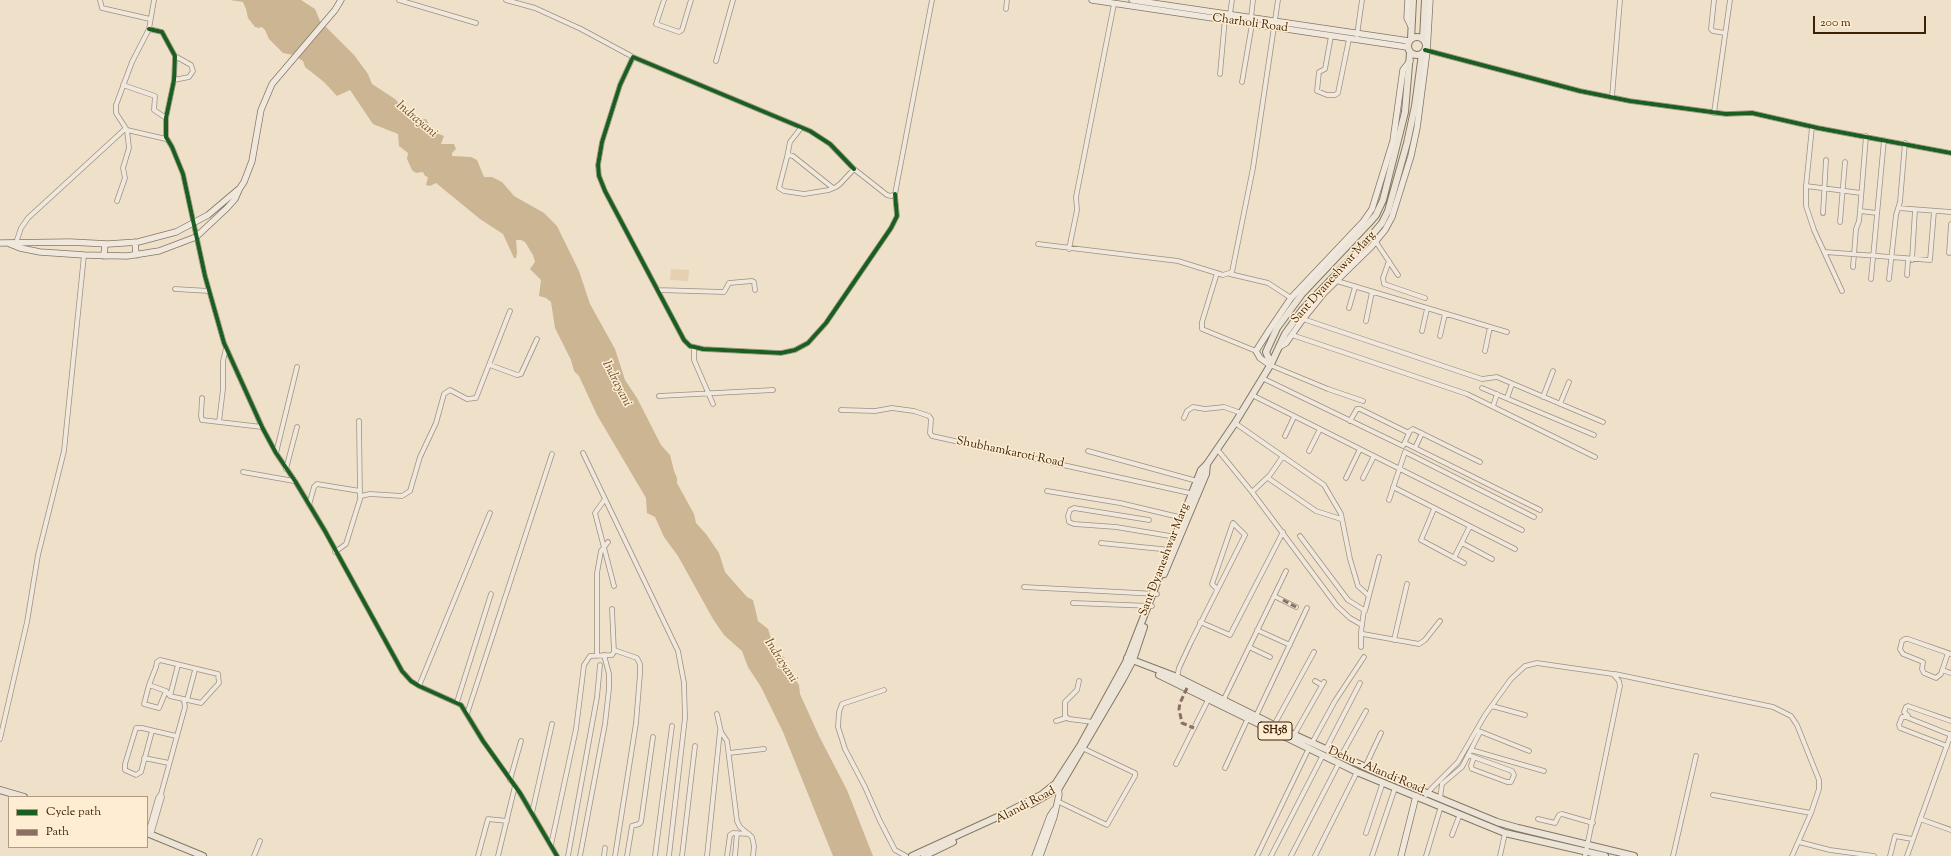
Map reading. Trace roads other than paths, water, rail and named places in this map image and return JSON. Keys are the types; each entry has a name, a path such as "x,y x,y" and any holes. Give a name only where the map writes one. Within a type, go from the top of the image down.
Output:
{"main road":[{"name":"Sant Dyaneshwar Marg","path":"1270,364 1266,352 1277,328 1320,271 1345,244 1376,215 1383,200 1405,112 1410,61 1409,45 1413,0"},
{"path":"1423,39 1417,37 1409,45 1416,55 1424,52 1426,44 1423,39 1425,0"},
{"name":"Sant Dyaneshwar Marg","path":"1129,661 1199,482 1201,470 1208,464 1235,423 1270,364 1285,334 1302,310 1361,248 1382,223 1388,211 1407,143 1424,52"},
{"path":"1082,747 1093,722 1129,661"},
{"name":"Dehu - Alandi Road","path":"1129,661 1177,678 1248,718 1294,735 1310,746"},
{"name":"Dehu - Alandi Road","path":"1129,661 1210,696"},
{"name":"Alandi Road","path":"912,856 925,854 1002,817 1032,799 1058,786 1082,747 1129,661"},
{"name":"Dehu - Alandi Road","path":"1222,703 1256,716 1273,727 1310,746 1324,752 1341,756 1426,796 1441,806 1505,833 1587,851 1634,856"},
{"name":"Alandi Road","path":"1058,786 1064,771 1082,747"},
{"name":"Dehu - Alandi Road","path":"1324,752 1339,763 1357,772 1416,796 1440,798 1506,825 1605,856"},
{"path":"0,790 21,796"},
{"path":"149,834 203,856"}],"street":[{"path":"100,0 102,8 150,19"},
{"path":"117,201 125,180 123,168 129,148 126,130 117,116 116,105 134,56 149,29 154,0"},
{"path":"13,243 20,248 40,252 104,256 136,256 159,251 196,237 235,199 252,161 261,110 272,84 335,10 341,0"},
{"path":"399,0 476,23"},
{"path":"506,0 535,8 581,29 633,57 810,131 830,144 854,170 889,196 895,194"},
{"path":"664,0 656,24 679,32 682,30 691,0"},
{"path":"716,61 733,0"},
{"path":"633,57 620,85 602,142 599,154 599,176 604,191 684,340 694,348 781,352 795,350 808,343 826,323 891,228 897,214 895,194 932,0"},
{"path":"1006,9 1007,0"},
{"name":"Charholi Road","path":"1092,0 1114,4 1147,4"},
{"name":"Charholi Road","path":"1132,0 1147,4 1227,16 1251,18 1275,25 1349,39 1378,40"},
{"path":"1220,74 1227,16 1232,0"},
{"path":"1251,18 1253,0"},
{"path":"1230,274 1234,270 1253,168 1278,0"},
{"path":"1357,35 1362,0"},
{"path":"1408,0 1407,18 1411,26"},
{"path":"1279,346 1286,343 1303,319 1337,281 1376,242 1392,217 1411,156 1417,128 1430,0"},
{"path":"1612,97 1620,0"},
{"path":"1714,0 1711,29 1713,32 1725,33"},
{"path":"1714,113 1730,0"},
{"path":"1069,249 1077,210 1076,197 1114,4"},
{"name":"Charholi Road","path":"1227,16 1252,24 1275,25 1357,35 1409,45"},
{"path":"1242,82 1252,24"},
{"path":"149,29 162,32 175,56 174,80 166,118 166,139 172,147 183,174 209,291 226,348 262,427 276,453 309,505 402,671 411,681 419,686 457,702 467,714 483,741 515,786 557,856"},
{"path":"1331,36 1325,69 1319,72 1317,92 1327,95 1335,95 1338,93 1349,39"},
{"path":"1424,52 1580,91 1658,106 1726,114 1752,113 1812,127 1951,153"},
{"path":"174,80 188,77 194,71 191,65 175,56"},
{"path":"124,85 155,96 154,110 166,118"},
{"path":"1812,127 1806,186 1806,206 1810,220 1842,291"},
{"path":"801,128 790,142 779,188 804,194 833,188 840,184 854,170"},
{"path":"126,130 166,139"},
{"path":"13,243 28,218 126,130"},
{"path":"1853,266 1856,229 1859,221 1866,136"},
{"path":"1871,278 1884,140"},
{"path":"1889,279 1900,202 1905,144"},
{"path":"787,157 789,155 793,156 833,188"},
{"path":"1823,213 1826,160"},
{"path":"1840,222 1845,162"},
{"path":"1806,186 1861,193"},
{"path":"0,243 70,242 105,244 135,242 164,236 193,224 213,211 240,188"},
{"path":"1898,208 1951,212"},
{"path":"1860,210 1877,213"},
{"path":"1907,275 1915,210"},
{"path":"1825,252 1910,260 1930,260 1934,211"},
{"path":"1949,253 1951,224"},
{"path":"135,242 136,256"},
{"path":"1376,242 1398,275"},
{"path":"104,256 105,244"},
{"path":"1038,244 1069,249 1178,261 1217,272 1268,283 1291,298"},
{"path":"0,739 27,622 38,555 64,450 84,255"},
{"path":"1389,261 1383,278 1384,284 1425,298"},
{"path":"1256,351 1291,298 1320,271"},
{"path":"1217,272 1202,322 1202,329 1256,351 1260,358 1270,364 1328,389 1363,401"},
{"path":"658,290 724,292 729,283 752,281 754,282 755,290"},
{"path":"1337,281 1507,332"},
{"path":"1349,308 1356,287"},
{"path":"175,289 209,291"},
{"path":"1366,321 1372,292"},
{"path":"1422,331 1427,309"},
{"path":"360,497 370,494 402,496 408,493 420,457 436,423 444,394 450,390 469,399 476,398 510,311"},
{"path":"1440,336 1445,314"},
{"path":"1303,319 1482,379 1497,377 1603,422"},
{"path":"1485,351 1490,328"},
{"path":"1292,335 1468,394 1595,457"},
{"path":"490,365 517,375 521,374 537,339"},
{"path":"219,422 223,389 223,361 226,348"},
{"path":"694,348 694,360 713,404"},
{"path":"276,453 297,367"},
{"path":"1542,396 1553,371"},
{"path":"1262,378 1403,446 1409,432 1413,429 1480,462"},
{"path":"1560,404 1569,382"},
{"path":"1507,398 1512,384"},
{"path":"1482,388 1594,436"},
{"path":"659,396 708,392 773,390"},
{"path":"1493,406 1497,394"},
{"path":"1252,395 1522,530"},
{"path":"202,398 201,418 219,422 262,427"},
{"path":"1184,418 1187,411 1193,407 1205,409 1224,407 1241,413"},
{"name":"Shubhamkaroti Road","path":"841,410 875,411 892,408 914,412 929,416 932,423 930,433 932,436 1194,494"},
{"path":"1350,421 1357,409 1360,409 1409,432"},
{"path":"1285,436 1294,417"},
{"path":"335,552 346,544 360,497 359,422"},
{"path":"1235,423 1298,466 1300,470 1324,485 1338,509 1358,586 1369,596"},
{"path":"286,469 297,427"},
{"path":"1309,451 1320,429"},
{"path":"1415,448 1422,433"},
{"path":"1405,443 1540,510"},
{"path":"1217,449 1283,532 1337,606 1350,618 1362,625"},
{"path":"1346,478 1360,449"},
{"path":"1088,451 1199,482"},
{"path":"1389,500 1398,468 1405,452 1534,516"},
{"path":"467,714 552,454"},
{"path":"584,454 678,651 684,683 685,718 669,856"},
{"path":"1252,492 1268,478 1283,456"},
{"path":"1363,478 1374,456"},
{"path":"243,472 295,481"},
{"path":"1268,478 1316,511 1341,519"},
{"path":"309,505 314,487 317,484 360,491"},
{"path":"1393,487 1515,549"},
{"path":"1046,491 1120,503 1184,518"},
{"path":"605,499 595,513 614,586"},
{"path":"1149,520 1074,508 1070,510 1068,516 1069,522 1074,524 1116,527 1177,537"},
{"path":"1434,509 1421,540 1464,563"},
{"path":"419,686 490,513"},
{"path":"1177,678 1179,668 1200,622 1217,589 1244,535 1233,523 1212,584 1217,589"},
{"path":"1454,558 1470,526"},
{"path":"1200,622 1230,635 1283,532"},
{"path":"1300,536 1348,600 1365,612"},
{"path":"596,655 597,573 603,547 608,542"},
{"path":"1101,542 1172,550"},
{"path":"1462,543 1492,559"},
{"path":"1361,647 1362,625 1379,557"},
{"path":"1222,703 1286,571"},
{"path":"1394,640 1407,584"},
{"path":"1024,587 1155,593"},
{"path":"457,702 491,594"},
{"path":"1274,596 1296,607"},
{"path":"1074,603 1150,606"},
{"path":"1256,716 1307,608"},
{"path":"551,846 575,735 584,665 587,658 596,655 612,655 614,650 612,609"},
{"path":"1361,633 1413,644 1421,643 1440,621"},
{"path":"1257,630 1290,645"},
{"path":"1908,639 1950,654 1942,670 1938,678 1924,673 1922,671 1923,662 1901,653 1900,649 1902,641 1908,639"},
{"path":"1249,647 1270,657"},
{"path":"614,650 637,658 640,669 636,723 615,856"},
{"path":"1273,727 1314,652"},
{"path":"580,856 605,724 609,674 604,655"},
{"path":"1257,856 1310,746 1335,701 1364,657"},
{"path":"149,685 166,691 170,696 203,703 219,683 218,674 195,670 160,660 157,662 149,685 143,703 145,705 159,708 166,691"},
{"path":"568,856 597,697 600,664"},
{"path":"1426,796 1458,762 1492,706 1511,679 1529,664 1551,665 1614,674 1785,711 1791,716 1797,725 1819,780 1820,789 1792,856"},
{"path":"170,696 178,665"},
{"path":"149,834 162,797 161,794 176,736 195,670"},
{"path":"1942,670 1951,673"},
{"path":"1587,851 1620,686 1619,681 1614,674"},
{"path":"1066,718 1065,702 1077,690 1079,681"},
{"path":"1294,735 1323,684 1315,681"},
{"path":"1271,856 1360,683"},
{"path":"884,690 842,704 839,712 838,727 845,749 895,850 906,856"},
{"path":"1176,764 1210,696"},
{"path":"1492,706 1525,715"},
{"path":"1951,720 1908,706 1904,712 1905,715 1951,734"},
{"path":"1341,756 1366,711"},
{"path":"707,856 720,731 717,714"},
{"path":"1951,734 1906,717 1902,717 1899,725 1900,728 1946,748 1951,752"},
{"path":"1056,721 1066,718 1093,722"},
{"path":"1225,768 1248,718"},
{"path":"532,814 552,724"},
{"path":"655,856 672,726"},
{"path":"152,730 141,772 136,774 125,770 125,764 136,728 152,730 176,736"},
{"path":"720,731 727,741 738,821 740,827 754,840 753,856"},
{"path":"1440,798 1442,784 1462,767 1471,750 1478,731"},
{"path":"1478,731 1529,751"},
{"path":"1364,767 1381,733"},
{"path":"1907,856 1951,734"},
{"path":"627,856 632,826 641,822 653,737"},
{"path":"510,780 521,741"},
{"path":"682,856 695,746"},
{"path":"1057,801 1107,826 1135,776 1135,773 1082,747"},
{"path":"729,753 764,749"},
{"path":"1471,750 1544,771"},
{"path":"1468,755 1474,757 1512,771 1514,773 1511,782 1507,782 1472,769 1471,766 1474,757"},
{"path":"1673,856 1696,756"},
{"path":"144,758 169,763"},
{"path":"1291,856 1339,763"},
{"path":"1315,856 1357,772"},
{"path":"1366,833 1383,782"},
{"path":"498,856 515,786"},
{"path":"1040,856 1050,816 1055,810 1058,786"},
{"path":"1372,856 1395,788"},
{"path":"1713,795 1811,813"},
{"path":"1401,856 1416,796"},
{"path":"1426,856 1441,806"},
{"path":"1452,835 1460,814"},
{"path":"1538,819 1555,823 1559,815 1562,814 1593,823"},
{"path":"478,856 488,819 507,821"},
{"path":"1920,819 1951,830"},
{"path":"735,856 737,833"},
{"path":"1500,856 1505,833"},
{"path":"727,856 729,836 731,834 749,834"},
{"path":"1890,856 1895,836 1912,839"},
{"path":"254,856 260,841"},
{"path":"1798,842 1844,853 1873,856"},
{"path":"604,856 605,848"},
{"path":"1035,856 1041,848"}],"water":[{"name":"Indrayani","path":"230,0 301,0 315,9 320,21 354,55 368,74 372,84 395,99 411,117 417,120 426,119 433,132 444,136 441,144 454,144 456,149 452,153 452,156 471,157 477,160 484,177 492,177 502,182 514,196 544,213 557,226 579,271 590,304 615,349 625,380 637,398 661,445 670,455 677,478 677,483 694,514 696,523 706,534 719,553 725,572 747,597 753,600 758,621 768,629 774,648 784,657 790,672 799,685 800,694 819,736 847,790 873,856 833,856 783,732 761,687 748,667 742,651 724,635 713,619 678,556 664,537 655,517 647,513 646,498 597,415 579,376 574,371 571,360 555,328 551,302 546,298 539,296 541,280 530,269 535,262 533,255 525,242 516,240 517,253 516,258 514,258 503,234 480,219 436,183 430,186 426,185 428,177 425,176 423,172 416,173 412,170 407,159 408,153 399,146 398,134 373,124 350,90 337,96 324,82 305,67 303,61 293,55 283,53 269,39 262,27 255,27 248,18 243,2"}]}
